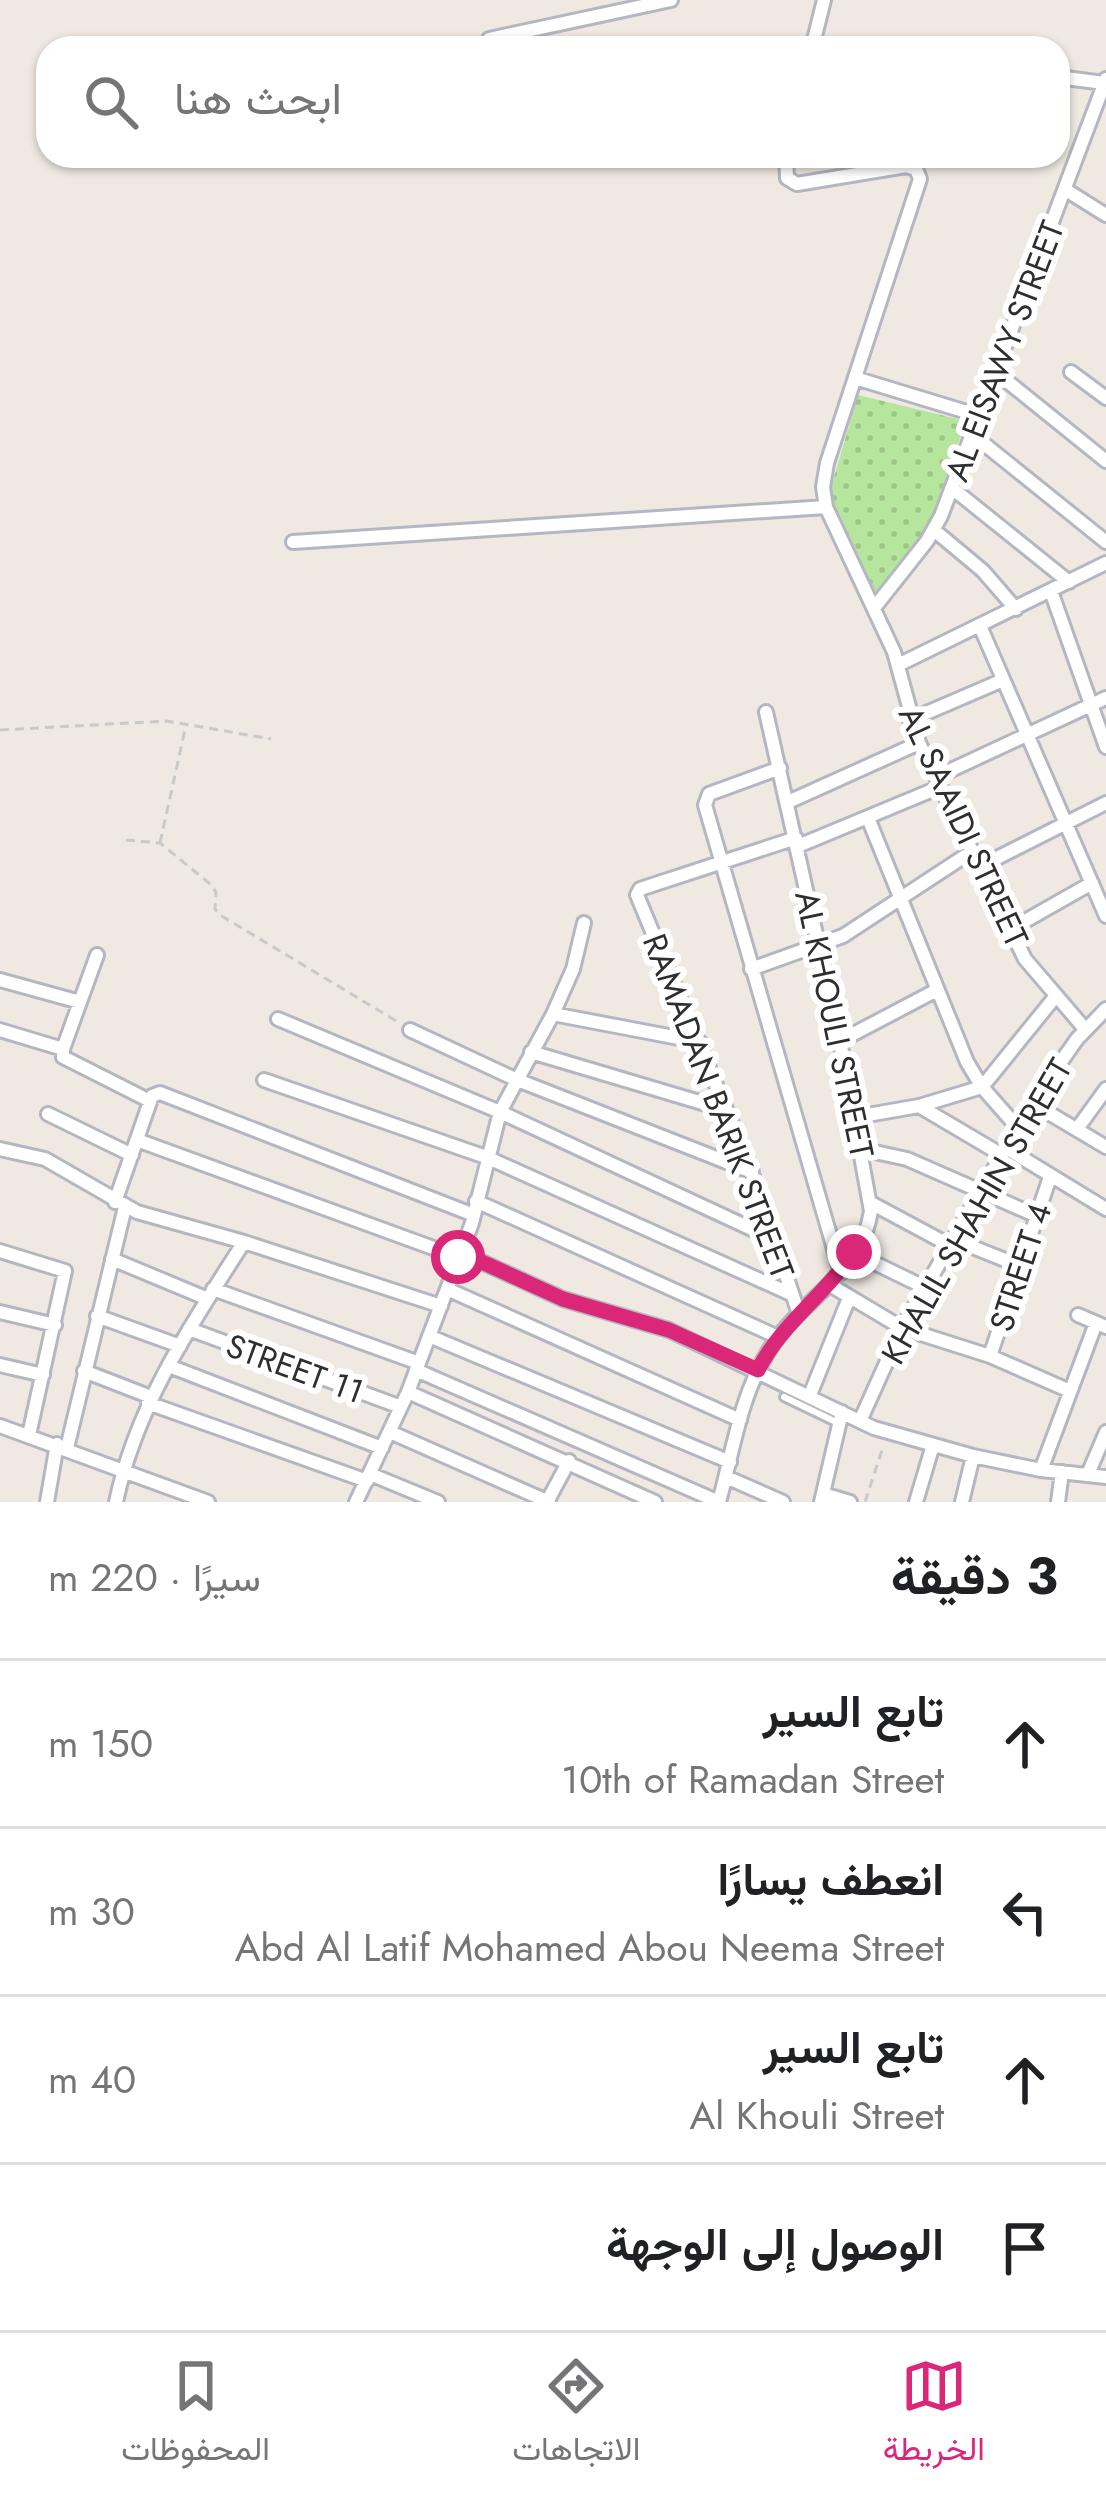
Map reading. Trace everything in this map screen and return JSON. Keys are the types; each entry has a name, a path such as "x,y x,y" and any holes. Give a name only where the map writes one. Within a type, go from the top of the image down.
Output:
{"street":[{"path":"503,36 671,0"},
{"path":"815,36 824,0"},
{"path":"1070,77 1105,81"},
{"name":"AL EISAWY STREET","path":"874,608 934,530 1105,81"},
{"path":"1090,121 1106,131"},
{"path":"787,168 787,178 797,184 894,168"},
{"path":"293,542 826,508 827,464 920,179 913,168"},
{"path":"1066,190 1106,214"},
{"path":"1071,372 1106,398"},
{"path":"997,373 1106,461"},
{"path":"855,379 980,416"},
{"path":"973,435 1106,542"},
{"path":"952,488 1069,582"},
{"name":"AL SAAIDI STREET","path":"826,508 874,608 898,665 910,720 971,852 1010,930 1055,998 1084,1029"},
{"path":"934,530 983,571 1016,609"},
{"path":"898,665 1106,563"},
{"path":"1051,591 1106,747"},
{"path":"980,626 1106,916"},
{"path":"910,720 1004,680"},
{"path":"721,862 868,818 1026,732 1106,698"},
{"name":"AL KHOULI STREET","path":"719,1502 758,1370 778,1336 841,1273 869,1225 871,1203 766,712"},
{"path":"788,802 919,742"},
{"path":"780,768 706,797 751,969 841,1273"},
{"path":"979,867 1106,803"},
{"path":"868,818 967,1062 1018,1128"},
{"path":"751,969 819,946 971,852"},
{"name":"RAMADAN BARIK STREET","path":"721,862 640,889 638,898 752,1172 799,1314"},
{"path":"1010,930 1091,883"},
{"path":"356,1502 408,1392 441,1306 475,1208 500,1112 573,969 584,923"},
{"path":"97,955 63,1049 65,1061 150,1101"},
{"path":"0,980 80,1002"},
{"path":"840,1041 938,990"},
{"path":"856,1118 982,1087 1055,998"},
{"name":"KHALIL SHAHIN STREET","path":"860,1421 902,1328 1033,1102 1084,1029 1106,1009"},
{"path":"553,1014 700,1042"},
{"path":"278,1019 500,1112 771,1238"},
{"path":"0,1030 63,1049"},
{"path":"410,1030 515,1079 752,1172"},
{"path":"531,1052 726,1110"},
{"path":"264,1080 486,1156 791,1294"},
{"path":"1077,1130 1106,1089"},
{"path":"47,1502 112,1259 132,1155 150,1101 160,1094 475,1208 778,1336"},
{"path":"1033,1102 1106,1147"},
{"path":"919,1106 1106,1209"},
{"path":"48,1114 132,1155"},
{"path":"137,1140 459,1255 563,1299 669,1330 809,1395 841,1418 973,1456 1106,1477"},
{"path":"0,1149 45,1159 120,1204 441,1306"},
{"path":"861,1149 896,1154 1037,1216"},
{"name":"STREET 4","path":"990,1356 1050,1177"},
{"path":"871,1203 953,1243 1020,1266"},
{"path":"116,1502 122,1471 150,1400 244,1242"},
{"path":"0,1251 65,1270 29,1435"},
{"path":"854,1252 926,1288"},
{"path":"112,1259 418,1367 719,1502"},
{"path":"830,1286 902,1328 990,1356 1070,1391"},
{"path":"447,1289 740,1420"},
{"path":"809,1395 849,1298"},
{"path":"0,1312 55,1325"},
{"path":"1041,1470 1101,1325 1078,1315"},
{"path":"97,1316 180,1346"},
{"name":"STREET 11","path":"190,1330 401,1407"},
{"path":"429,1336 730,1462"},
{"path":"0,1365 43,1375"},
{"path":"169,1366 382,1448"},
{"path":"84,1371 150,1400 438,1502"},
{"path":"408,1392 655,1502"},
{"path":"841,1418 822,1498 850,1502"},
{"path":"0,1426 198,1500"},
{"path":"390,1432 547,1502 569,1461"},
{"path":"1088,1474 1106,1432"},
{"path":"916,1502 933,1445"},
{"path":"962,1502 973,1456"},
{"path":"1058,1502 1062,1472"},
{"path":"726,1478 783,1502"}],"lane":[{"path":"784,1396 841,1418"}],"path":[{"path":"0,730 187,724 271,739"},
{"path":"160,843 187,724"},
{"path":"126,840 160,843 209,883 216,892 215,909 220,915 410,1030"},
{"path":"865,1502 888,1432"}],"green space":[{"path":"858,395 966,421 928,528 878,596 833,510 830,491"}],"route":[{"path":"458,1257 460,1252 580,1305 669,1330 758,1370 778,1336 830,1286 854,1252"}]}
